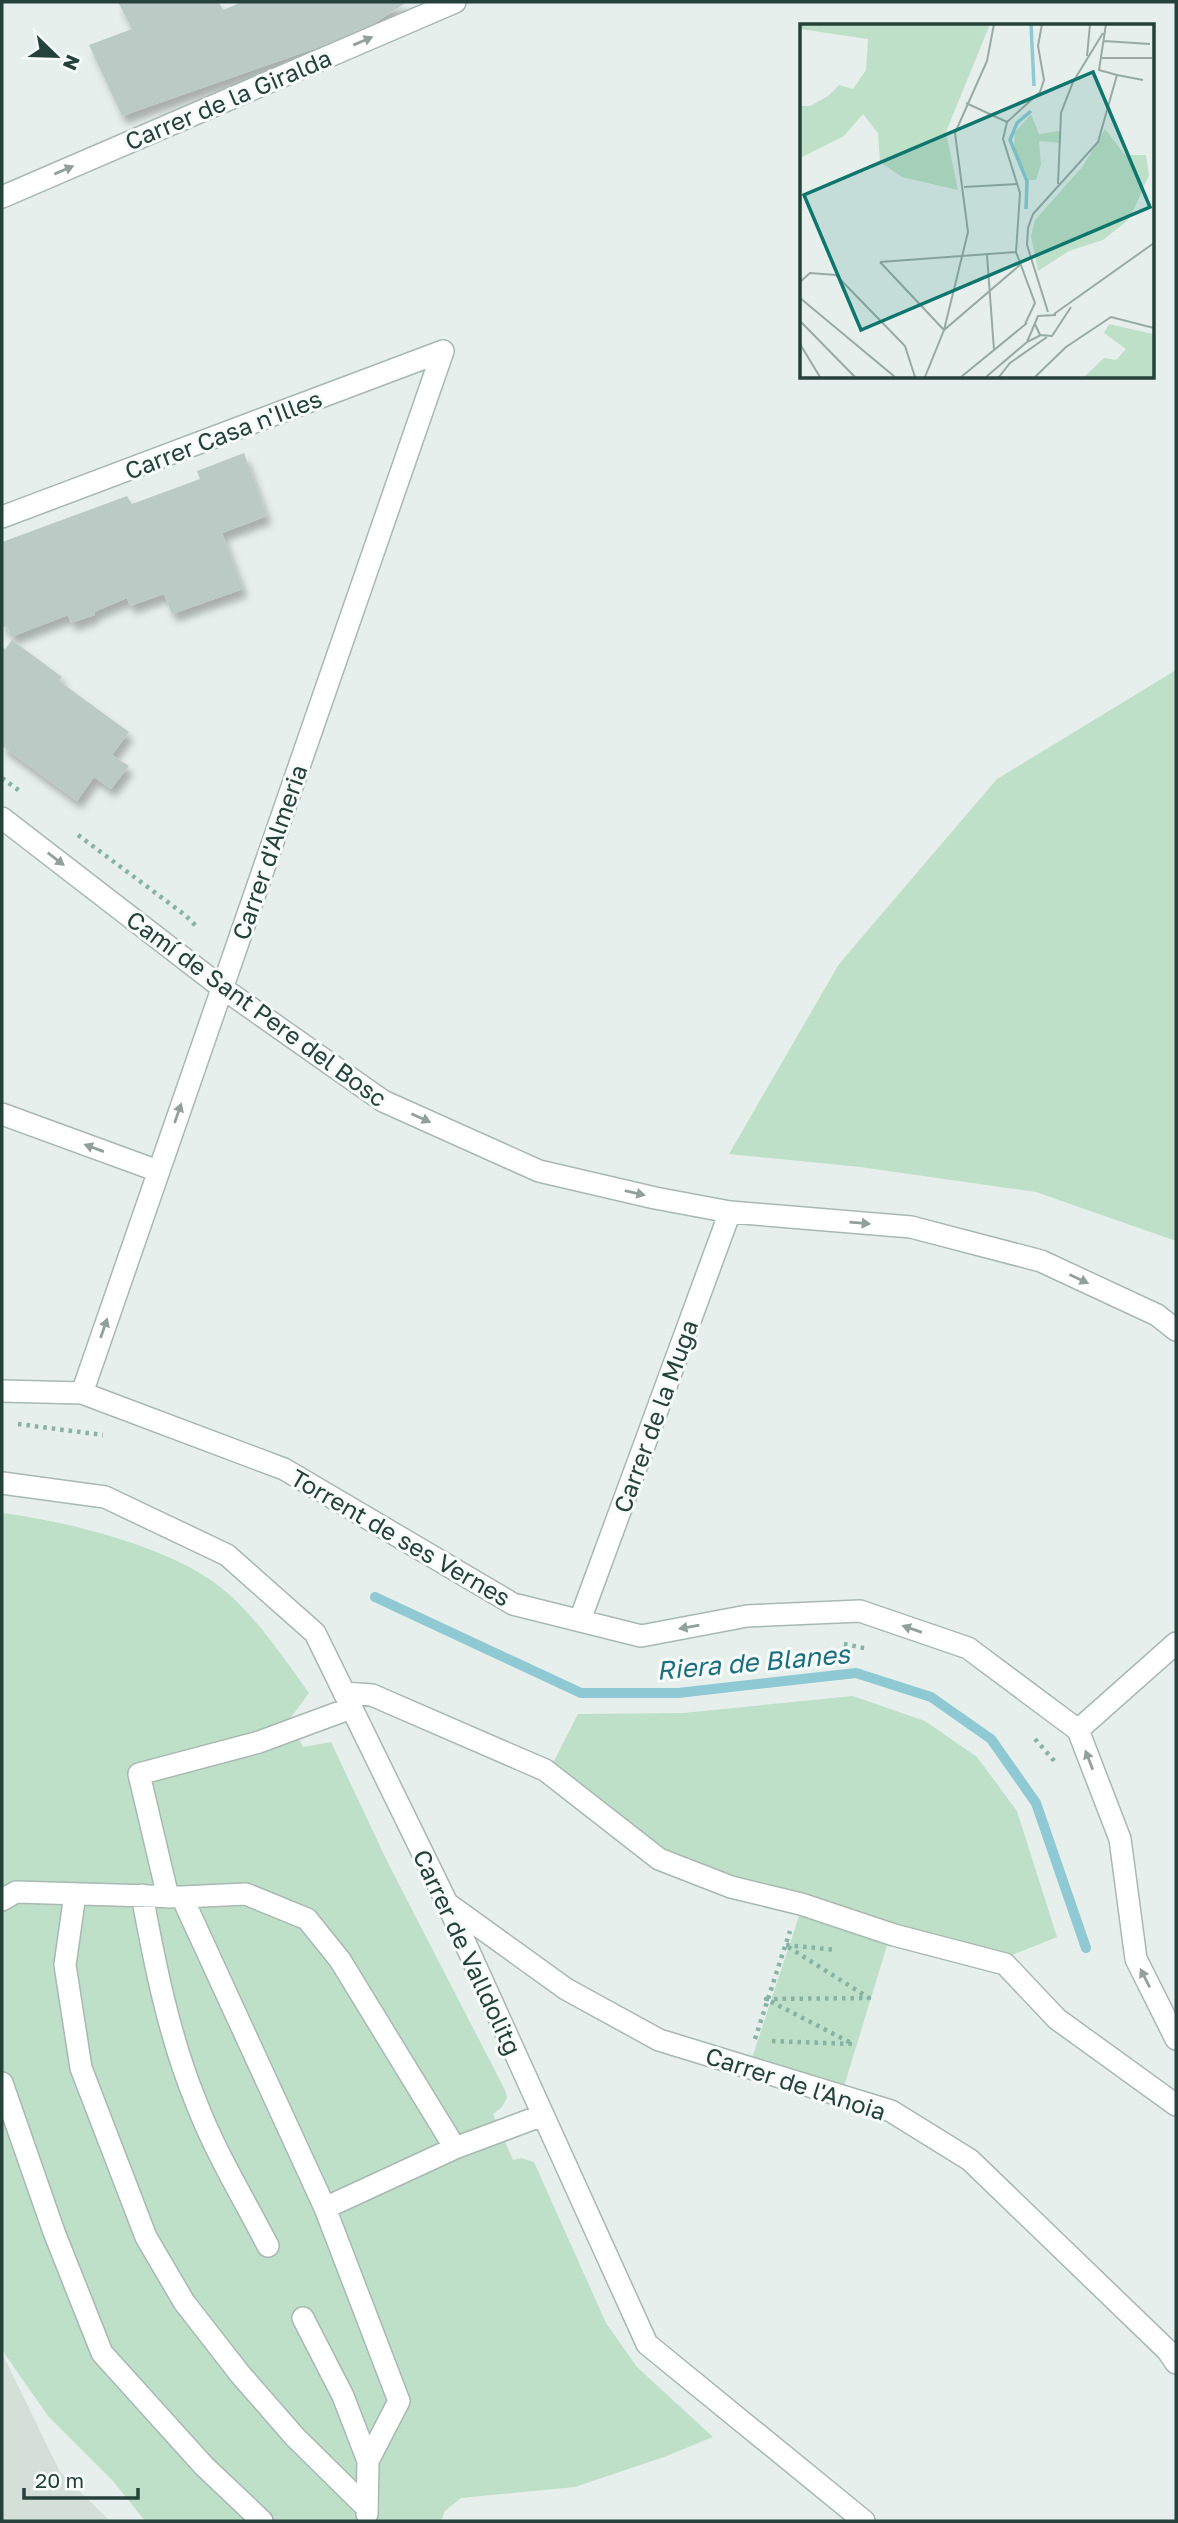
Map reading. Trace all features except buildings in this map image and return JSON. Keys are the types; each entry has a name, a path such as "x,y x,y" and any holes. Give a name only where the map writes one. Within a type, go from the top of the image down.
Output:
{"street":[{"name":"Carrer de la Giralda","path":"2,197 455,2"},
{"name":"Carrer Casa n'Illes","path":"2,517 443,351"},
{"name":"Carrer d'Almeria","path":"82,1393 443,351"},
{"name":"Camí de Sant Pere del Bosc","path":"2,818 222,987 383,1101 527,1166 655,1198 730,1212 911,1227 1041,1261 1157,1315 1176,1329"},
{"path":"2,1114 158,1171"},
{"name":"Carrer de la Muga","path":"580,1620 730,1212"},
{"name":"Torrent de ses Vernes","path":"2,1391 82,1393 284,1469 513,1604 641,1636 747,1616 860,1611 968,1648 1078,1730"},
{"name":"Carrer de Valldolitg","path":"2,1483 105,1497 228,1555 315,1633 447,1903 647,2344 864,2521"},
{"path":"1176,1643 1078,1730 1120,1839 1136,1959 1176,2039"},
{"path":"368,2461 399,2401 325,2208 175,1897 139,1774 259,1742 348,1701 372,1695 545,1770 659,1859 731,1887 801,1904 894,1935 1005,1964 1058,2019 1176,2105"},
{"path":"2,1900 16,1892 175,1897 246,1894 307,1919 340,1959 455,2148"},
{"path":"75,1894 65,1965 81,2068 146,2237 184,2302 240,2374 367,2514"},
{"path":"142,1895 157,1975 174,2040 196,2104 268,2246"},
{"name":"Carrer de l'Anoia","path":"447,1903 566,1989 659,2040 891,2112 970,2160 1167,2350 1176,2363"},
{"path":"2,2083 54,2232 102,2353 204,2466 262,2521"},
{"path":"325,2208 455,2148 544,2115"},
{"path":"303,2318 343,2396 368,2461 367,2514"}],"path":[{"path":"2,778 27,796"},
{"path":"69,828 185,915 203,933"},
{"path":"766,1999 853,2044 754,2041 766,1999 801,1904"},
{"path":"785,1945 841,1951"},
{"path":"766,1999 869,1998 785,1945"}],"shaded area":[{"path":"2,2353 60,2472 110,2521 2,2521"}],"green space":[{"path":"1176,670 1176,1241 1036,1192 860,1167 729,1154 839,964 997,779"},
{"path":"2,1513 55,1522 113,1537 194,1569 242,1606 277,1649 309,1693 289,1720 303,1747 331,1742 388,1863 505,2090 507,2098 502,2107 493,2114 513,2160 521,2158 534,2162 606,2323 637,2367 713,2437 664,2457 575,2487 461,2498 445,2511 441,2521 145,2521 113,2481 48,2416 2,2350"},
{"path":"853,1696 925,1721 977,1757 1017,1811 1057,1937 1007,1957 895,1929 661,1855 552,1765 578,1714 683,1713"},
{"path":"802,1907 890,1936 842,2093 750,2064"}],"waterway":[{"name":"Riera de Blanes","path":"375,1597 581,1693 678,1693 856,1673 931,1697 991,1739 1036,1803 1086,1948"}]}
